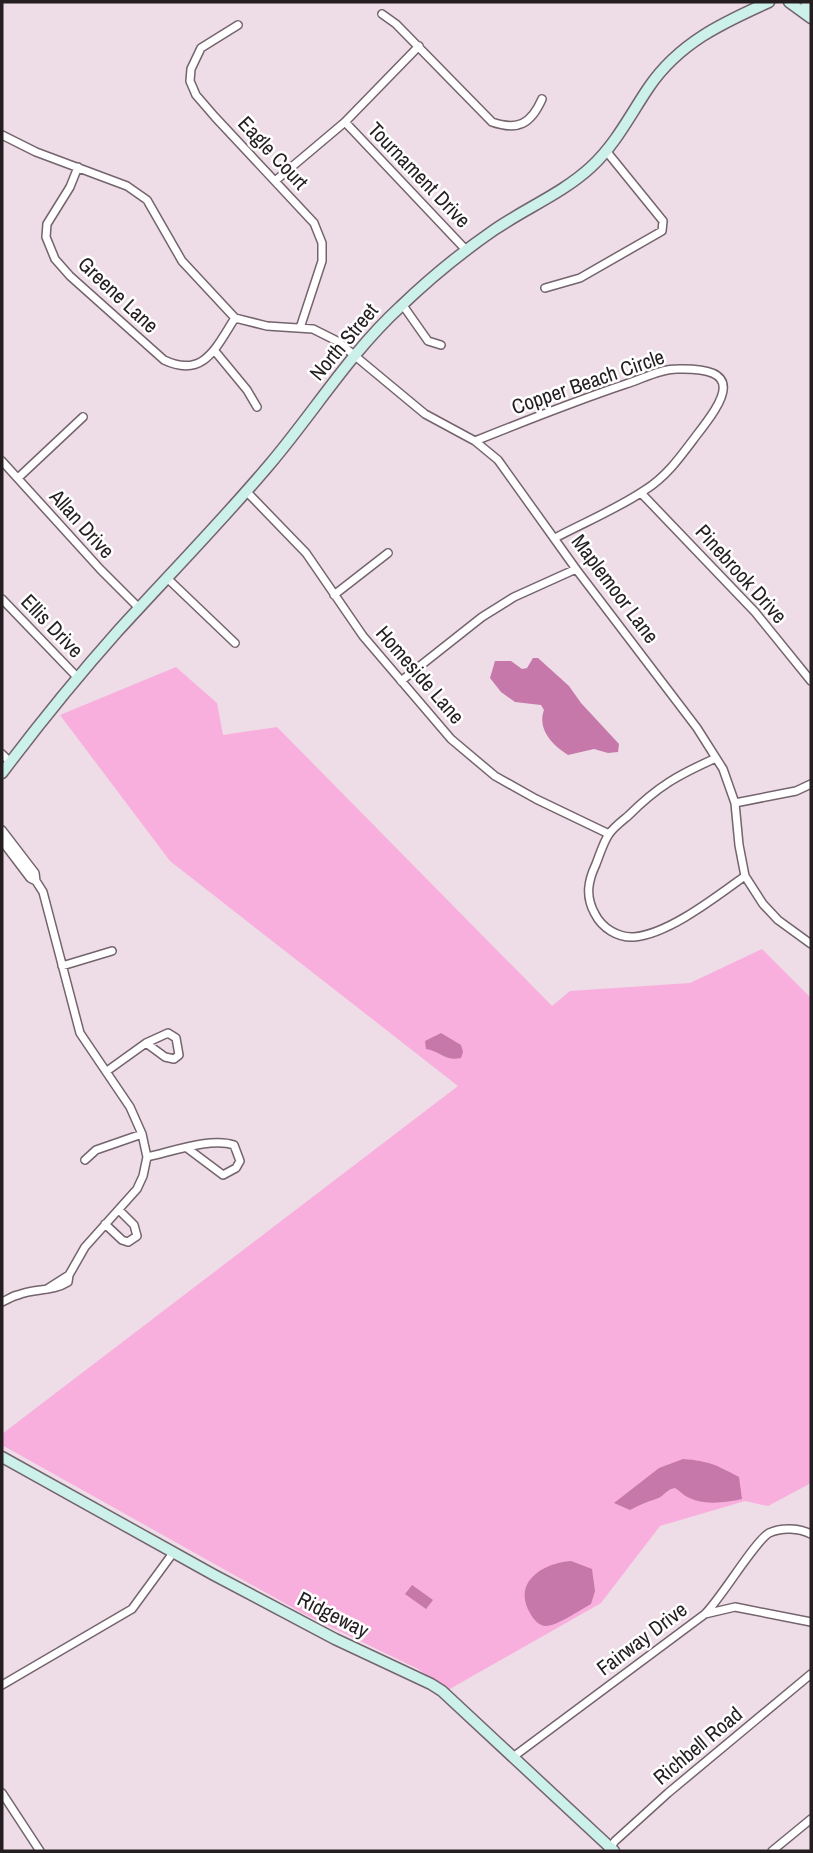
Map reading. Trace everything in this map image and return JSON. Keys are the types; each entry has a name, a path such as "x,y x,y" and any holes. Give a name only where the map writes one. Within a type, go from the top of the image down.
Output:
{"main road":[{"name":"North Street","path":"2,773 78,678 270,464 354,355 402,304 492,231 568,185 607,152 650,86 672,58 709,30 769,2"},
{"path":"789,2 811,17"},
{"path":"806,2 811,17"},
{"name":"Ridgeway","path":"2,1457 173,1553 335,1639 431,1684 611,1850"}],"street":[{"path":"382,14 419,46 492,122 508,128 523,124 536,113 542,99"},
{"name":"Eagle Court","path":"238,25 201,48 191,69 190,81 196,95 314,223 322,243 322,261 300,328"},
{"path":"275,181 345,122 419,46"},
{"name":"Tournament Drive","path":"345,122 467,251"},
{"path":"2,135 36,152 127,186 147,200 182,261 235,318"},
{"path":"545,288 580,278 662,231 663,220 607,152"},
{"name":"Greene Lane","path":"78,167 71,187 47,224 46,237 55,259 70,276 164,360 178,367 202,363 235,318"},
{"path":"402,304 428,341 441,345"},
{"name":"Maplemoor Lane","path":"235,318 267,326 313,329 337,341 425,414 475,441 508,471 576,569 697,728 716,758 735,803 738,845 745,876 763,904 778,920 810,941"},
{"path":"214,350 247,390 257,407"},
{"name":"Copper Beach Circle","path":"475,441 561,406 669,370 689,370 716,375 724,386 715,413 670,471 640,493 555,538"},
{"path":"18,478 83,418"},
{"name":"Allan Drive","path":"2,461 139,608"},
{"name":"Homeside Lane","path":"246,491 306,553 363,636 451,739 495,776 609,834"},
{"name":"Pinebrook Drive","path":"640,493 755,612 811,681"},
{"path":"334,595 388,552"},
{"path":"401,681 482,617 514,597 576,569"},
{"path":"167,578 235,643"},
{"name":"Ellis Drive","path":"2,599 78,678"},
{"path":"2,754 10,762"},
{"path":"716,758 653,791 609,834 589,879 588,896 597,918 605,927 624,936 641,936 697,910 745,876"},
{"path":"735,803 796,790 811,784"},
{"path":"2,830 35,873 36,881"},
{"path":"2,841 43,892 80,1032 92,1054 107,1071 130,1107 142,1134 147,1157 137,1189 85,1247 69,1275 47,1289 18,1294 2,1302"},
{"path":"62,967 112,951"},
{"path":"107,1071 146,1043 168,1033 176,1038 179,1055 174,1059 165,1057 146,1043"},
{"path":"85,1160 96,1150 142,1134"},
{"path":"147,1157 187,1148 223,1141 234,1145 240,1161 236,1168 223,1175 187,1148"},
{"path":"105,1224 122,1240 128,1242 137,1236 134,1225 119,1210"},
{"path":"705,1614 761,1541 771,1532 785,1529 811,1534"},
{"path":"2,1685 132,1609 173,1553"},
{"path":"726,1590 735,1607"},
{"name":"Fairway Drive","path":"513,1757 705,1614 735,1607 811,1622"},
{"name":"Richbell Road","path":"611,1850 615,1840 668,1793 811,1674"},
{"path":"2,1793 5,1802 40,1851"},
{"path":"772,1851 811,1819"}],"shaded area":[{"path":"533,658 538,658 569,686 619,744 618,752 608,753 594,749 568,755 547,736 541,705 515,702 501,692 490,678 495,661 511,661 522,669 527,668"},
{"path":"176,667 217,703 223,735 277,727 552,1006 570,991 690,983 762,949 811,998 811,1483 768,1506 745,1501 660,1526 601,1603 448,1690 418,1669 304,1614 2,1445 2,1434 458,1086 170,861 60,715"},
{"path":"441,1033 461,1045 461,1058 446,1057 426,1049 425,1041"},
{"path":"683,1459 712,1464 739,1477 742,1499 698,1501 675,1488 630,1510 614,1503 659,1468"},
{"path":"571,1561 592,1569 595,1591 591,1604 556,1623 541,1625 533,1618 525,1602 528,1583 541,1570"},
{"path":"412,1585 433,1600 426,1609 405,1594"}]}
